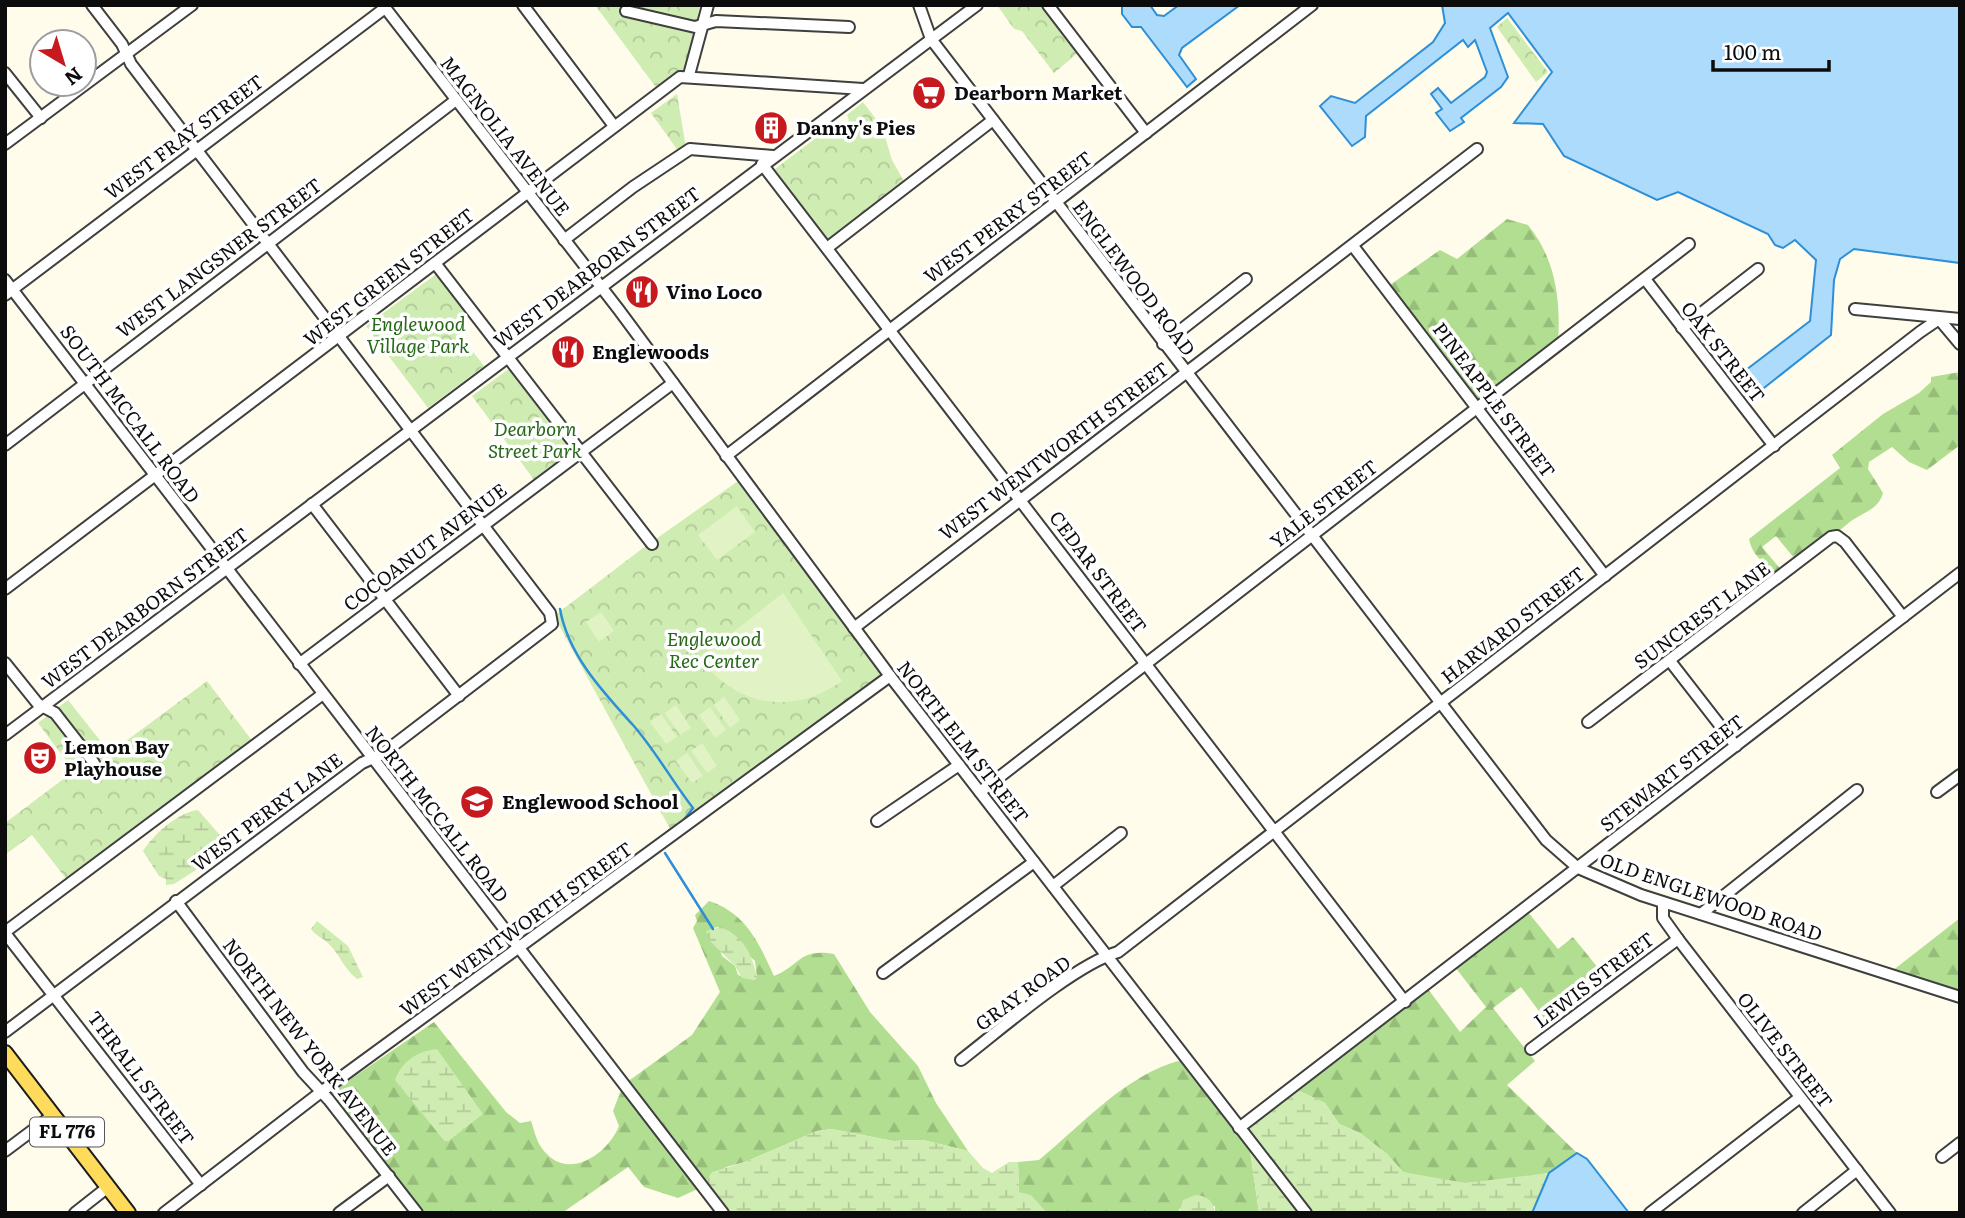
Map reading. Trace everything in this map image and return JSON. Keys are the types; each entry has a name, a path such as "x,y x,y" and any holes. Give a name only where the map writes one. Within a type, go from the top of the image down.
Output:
{"main road":[{"name":"FL 776","path":"5,1053 128,1213"}],"street":[{"path":"92,5 267,243 483,525"},
{"path":"5,144 192,5"},
{"path":"523,5 614,126"},
{"path":"708,5 689,75 863,89"},
{"name":"ENGLEWOOD ROAD","path":"919,5 931,38 1311,537"},
{"name":"WEST DEARBORN STREET","path":"5,735 977,5"},
{"path":"1048,5 1146,133"},
{"name":"WEST PERRY STREET","path":"726,456 1312,5"},
{"name":"MAGNOLIA AVENUE","path":"384,6 600,287"},
{"name":"WEST FRAY STREET","path":"8,288 197,149 384,6"},
{"path":"626,10 695,27 702,23 849,27"},
{"path":"5,73 41,118"},
{"name":"WEST GREEN STREET","path":"5,589 614,126 680,77 689,75"},
{"name":"WEST LANGSNER STREET","path":"5,445 456,100"},
{"path":"827,248 993,120"},
{"path":"564,240 633,187 690,149 773,156"},
{"name":"WEST WENTWORTH STREET","path":"854,628 1476,149"},
{"name":"CEDAR STREET","path":"762,164 1405,1002"},
{"name":"YALE STREET","path":"980,792 1689,244"},
{"name":"PINEAPPLE STREET","path":"1353,246 1605,576"},
{"path":"435,262 652,544"},
{"path":"1682,328 1758,269"},
{"path":"1163,344 1246,279"},
{"name":"OAK STREET","path":"1645,279 1774,446"},
{"name":"NORTH ELM STREET","path":"600,287 890,676 1306,1213"},
{"name":"SOUTH MCCALL ROAD","path":"8,288 226,569"},
{"path":"1855,309 1960,320"},
{"path":"1939,319 1960,344"},
{"name":"HARVARD STREET","path":"1106,956 1118,953 1939,319"},
{"name":"COCOANUT AVENUE","path":"299,664 673,383"},
{"path":"312,504 459,696"},
{"name":"WEST PERRY LANE","path":"5,1032 176,901 371,759 382,754 552,624 550,613 483,525"},
{"name":"SUNCREST LANE","path":"1588,722 1831,537 1837,536 1844,542 1903,617"},
{"name":"OLD ENGLEWOOD ROAD","path":"1311,537 1533,827 1578,868 1663,903 1960,998"},
{"name":"NORTH MCCALL ROAD","path":"226,569 723,1213"},
{"name":"STEWART STREET","path":"1239,1128 1960,573"},
{"path":"1670,661 1736,746"},
{"path":"5,663 32,698 55,713 94,763"},
{"name":"WEST WENTWORTH STREET","path":"164,1213 321,1093 890,676"},
{"path":"5,933 323,694"},
{"path":"877,821 959,765"},
{"path":"1937,792 1960,775"},
{"path":"1701,914 1857,790"},
{"path":"1053,886 1121,833"},
{"path":"883,973 1034,862"},
{"name":"NORTH NEW YORK AVENUE","path":"176,901 321,1093 417,1213"},
{"name":"OLIVE STREET","path":"1663,903 1663,918 1678,939 1891,1213"},
{"name":"THRALL STREET","path":"5,933 201,1185"},
{"name":"LEWIS STREET","path":"1531,1049 1678,939"},
{"name":"GRAY ROAD","path":"961,1060 1033,1005 1106,956"},
{"path":"1650,1213 1799,1098"},
{"path":"5,1151 53,1115"},
{"path":"1941,1157 1960,1143"},
{"path":"1803,1213 1857,1170"},
{"path":"338,1213 389,1176"},
{"path":"75,1213 108,1187"}],"green space":[{"path":"595,5 700,5 685,70 658,90"},
{"path":"997,5 1043,5 1079,52 1054,73 1022,31 1014,29"},
{"path":"1507,18 1548,72 1536,82 1497,27"},
{"path":"677,94 686,148 679,152 651,113"},
{"path":"863,102 882,127 892,160 906,185 833,241 827,242 775,169 837,122 841,126 849,120 847,115"},
{"path":"1507,219 1528,225 1550,265 1557,295 1558,341 1477,401 1387,287 1440,250 1457,259"},
{"name":"Englewood Village Park","path":"439,272 469,312 452,325 484,366 428,408 366,326"},
{"name":"Dearborn Street Park","path":"510,368 575,451 535,481 472,396"},
{"path":"1960,372 1960,445 1927,470 1909,462 1892,447 1869,462 1868,469 1883,493 1874,507 1851,521 1799,564 1776,536 1762,547 1787,577 1782,578 1758,557 1749,539 1840,468 1832,455 1883,414 1919,393 1931,382 1931,377"},
{"name":"Englewood Rec Center","path":"741,479 890,676 674,836 554,616 643,548"},
{"path":"737,506 755,532 717,560 698,535"},
{"path":"783,593 842,681 804,699 766,701 730,687 700,658"},
{"path":"601,612 614,631 599,642 586,622"},
{"path":"207,681 253,742 68,881 32,835 6,854 5,823 74,771 38,723 68,700 110,753"},
{"path":"724,697 740,720 730,728 714,705"},
{"path":"676,705 691,728 680,735 665,713"},
{"path":"710,707 726,730 715,738 699,715"},
{"path":"661,714 677,737 666,744 650,722"},
{"path":"702,743 717,766 707,773 691,751"},
{"path":"687,753 703,776 692,783 676,761"},
{"path":"198,810 225,841 221,854 174,884 166,885 166,879 159,876 143,851 167,825 182,815"},
{"path":"709,901 733,913 757,941 774,976 806,956 834,954 870,1012 918,1066 936,1103 968,1151 923,1140 893,1141 832,1129 817,1131 745,1162 726,1167 702,1187 678,1198 644,1187 628,1167 562,1213 417,1213 326,1096 434,1022 506,1112 520,1123 531,1121 539,1144 551,1158 573,1164 584,1161 605,1147 619,1126 613,1111 623,1085 692,1035 720,992 693,928 697,921 695,915","holes":["718,927 755,961 757,977 754,980 738,975 735,966 722,956 713,928"]},
{"path":"1527,911 1558,949 1573,937 1607,979 1547,1022 1521,987 1493,1008 1535,1061 1507,1085 1577,1153 1549,1173 1499,1181 1465,1183 1418,1176 1403,1172 1387,1154 1360,1133 1339,1124 1325,1103 1297,1090 1428,989 1460,1032 1486,1007 1455,967"},
{"path":"1960,918 1960,993 1892,971"},
{"path":"317,921 348,946 363,977 357,979 329,944 311,929"},
{"path":"721,927 736,936 746,947 757,977 754,980 742,978 735,966 710,941 706,931"},
{"path":"437,1049 483,1114 446,1143 395,1080 411,1058"},
{"path":"1182,1060 1247,1129 1259,1213 1215,1213 1215,1206 1179,1209 1179,1213 1047,1213 1031,1196 1019,1193 1018,1162 1039,1160 1124,1088 1142,1076"},
{"path":"1297,1090 1325,1103 1339,1124 1360,1133 1387,1154 1403,1172 1465,1183 1549,1173 1532,1212 1527,1213 1259,1213 1247,1129"},
{"path":"832,1129 893,1141 923,1140 968,1151 983,1168 992,1173 1009,1162 1018,1162 1019,1192 1031,1195 1047,1213 723,1213 702,1187 712,1172 745,1162 817,1131"},
{"path":"1195,1195 1209,1200 1215,1213 1179,1213 1183,1200"}],"water":[{"path":"1122,5 1150,5 1157,15 1164,16 1179,5 1240,5 1182,48 1179,55 1196,79 1187,87 1141,27 1132,27 1122,14"},
{"path":"1442,5 1960,5 1960,263 1854,249 1840,259 1834,280 1831,335 1750,399 1737,382 1738,376 1810,321 1816,260 1795,240 1783,248 1775,245 1768,234 1678,192 1657,200 1564,156 1543,124 1514,123 1552,72 1508,13 1490,28 1508,77 1501,87 1461,118 1464,122 1450,131 1436,113 1442,109 1431,94 1438,88 1451,103 1485,77 1487,72 1475,40 1468,47 1463,40 1366,116 1365,137 1352,146 1320,106 1331,96 1355,103 1433,42 1445,23"},
{"path":"1577,1153 1587,1159 1629,1213 1532,1213 1549,1173"}],"waterway":[{"path":"560,609 571,642 588,672 641,735 693,808 683,821"},
{"path":"666,833 677,825"},
{"path":"665,853 713,929"}],"place":[{"name":"Dearborn Market","path":"929,93"},
{"name":"Danny's Pies","path":"771,128"},
{"name":"Vino Loco","path":"642,292"},
{"name":"Englewoods","path":"568,352"},
{"name":"Lemon Bay Playhouse","path":"40,758"},
{"name":"Englewood School","path":"477,802"}]}
